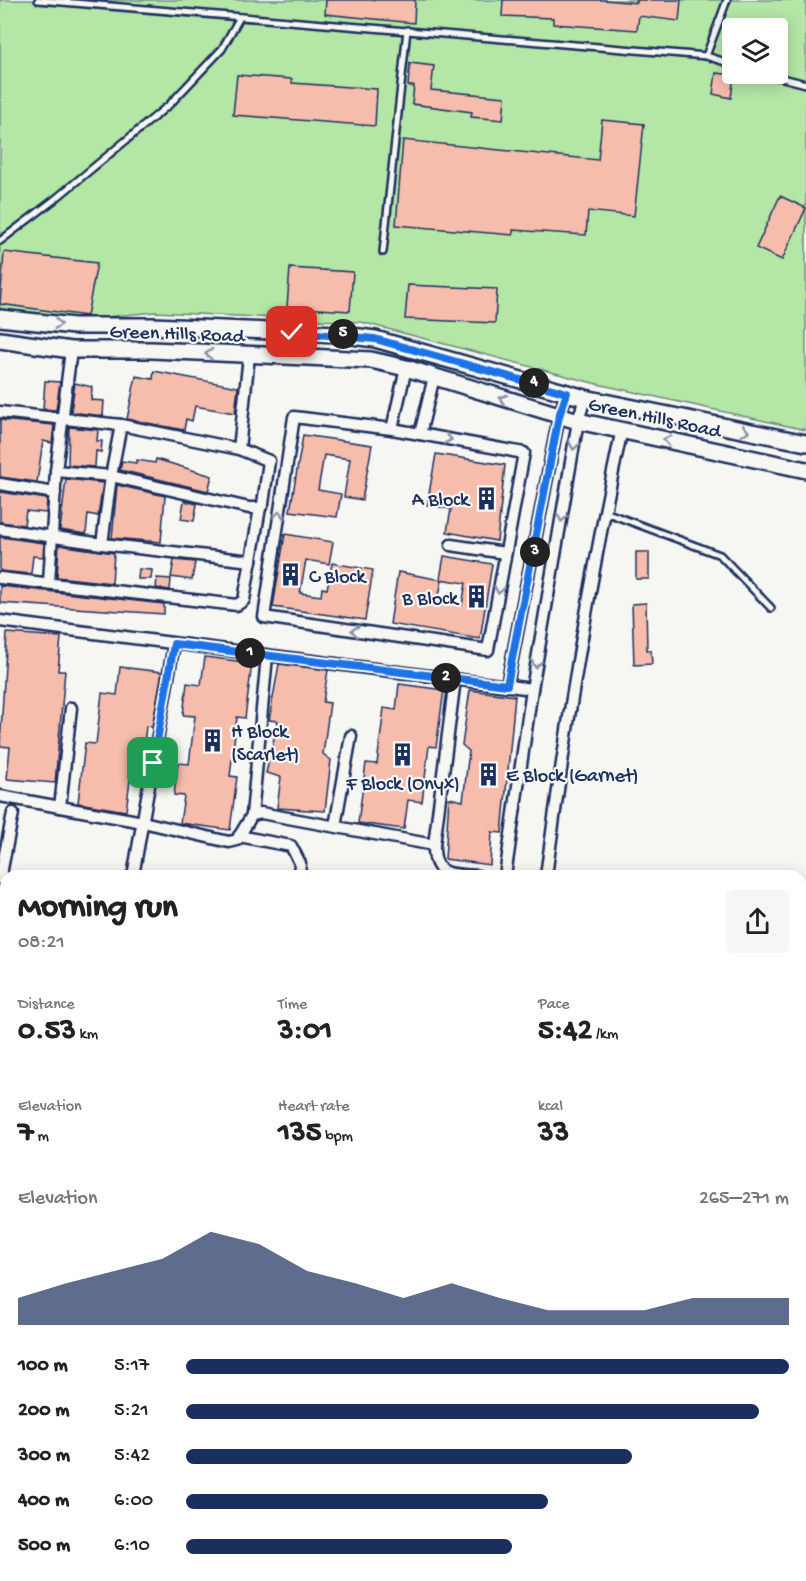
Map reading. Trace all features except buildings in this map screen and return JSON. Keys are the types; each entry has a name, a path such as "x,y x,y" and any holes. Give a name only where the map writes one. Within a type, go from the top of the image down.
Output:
{"street":[{"name":"Green Hills Road","path":"0,318 74,326 153,326 337,334 411,348 585,398 806,443"},
{"name":"Green Hills Road","path":"0,340 71,350 152,350 371,360 406,368 578,422 622,429 806,470"},
{"path":"49,582 61,418 71,350"},
{"path":"239,449 249,356"},
{"path":"392,429 406,368"},
{"path":"420,434 434,377"},
{"path":"507,685 533,562 559,416 567,393"},
{"path":"506,870 532,688 578,422 585,398"},
{"path":"0,412 121,425 239,449 270,461 244,600 237,605 0,578"},
{"path":"294,417 392,429 524,453 488,650 264,617 294,417"},
{"path":"102,544 111,476 121,425"},
{"path":"547,870 564,747 603,511 622,429"},
{"path":"56,471 111,476 249,508 260,508"},
{"path":"0,484 55,493"},
{"path":"0,529 102,544 251,561"},
{"path":"450,545 505,553"},
{"path":"533,562 554,565"},
{"path":"0,621 532,688"},
{"path":"134,870 174,644"},
{"path":"0,796 143,822 229,842 237,840 252,815 267,656"},
{"path":"442,870 434,860 434,844 455,679"},
{"path":"60,807 71,708"},
{"path":"334,826 351,736"},
{"path":"2,870 13,813"},
{"path":"252,815 261,813 434,844"},
{"path":"239,836 291,846 300,863 299,870"}],"lane":[{"path":"38,0 706,56 722,61"},
{"path":"706,56 727,0"},
{"path":"0,241 54,200 170,104 222,49 240,17"},
{"path":"383,252 407,30"},
{"path":"788,79 806,84"},
{"path":"603,511 720,555 771,608"}],"green space":[{"path":"0,0 806,0 806,430 593,383 361,322 155,312 75,320 0,309"}],"place":[{"name":"A Block","path":"487,498"},
{"name":"C Block","path":"291,575"},
{"name":"B Block","path":"476,597"},
{"name":"H Block (Scarlet)","path":"213,741"},
{"name":"F Block (Onyx)","path":"403,755"},
{"name":"E Block (Garnet)","path":"488,774"}],"route":[{"path":"153,763 174,644 507,685 533,562 559,416 567,393 375,339 292,332"}]}
